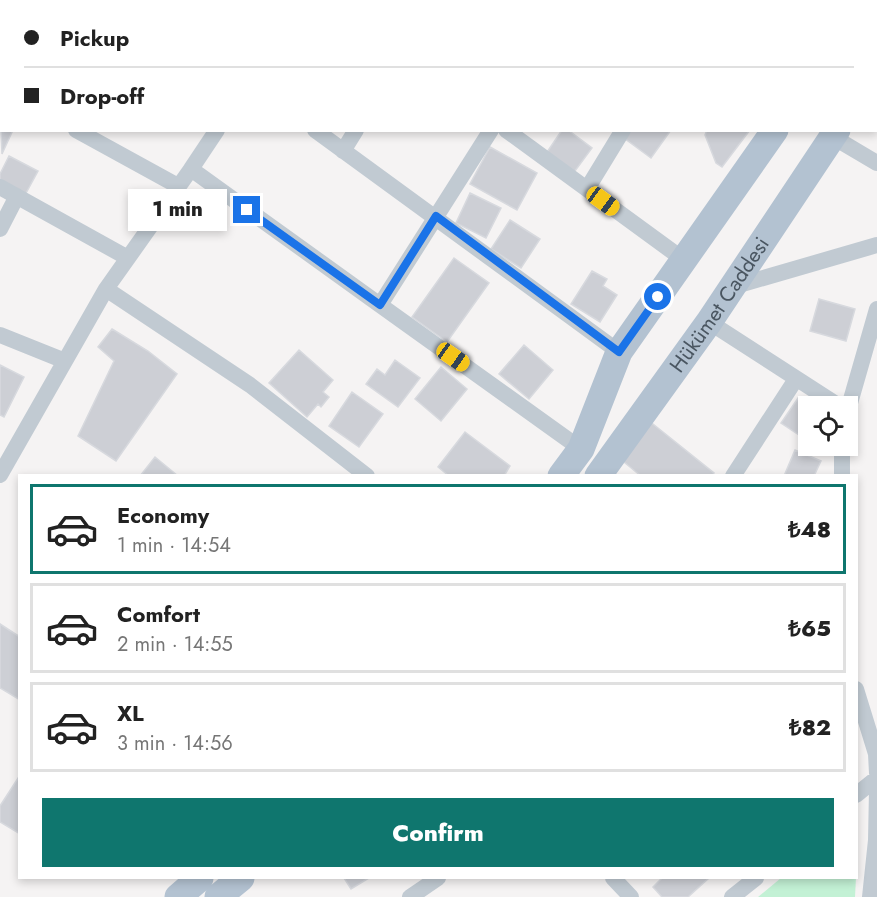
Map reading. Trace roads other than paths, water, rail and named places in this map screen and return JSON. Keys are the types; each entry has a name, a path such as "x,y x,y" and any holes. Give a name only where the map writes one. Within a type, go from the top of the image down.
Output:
{"main road":[{"path":"562,474 581,449 619,352 774,132"},
{"name":"Hükümet Caddesi","path":"599,474 709,322 835,134"},
{"path":"177,897 199,879"},
{"path":"218,897 240,879"}],"street":[{"path":"80,132 178,186"},
{"path":"0,475 106,289 216,132"},
{"path":"318,132 436,216 619,352"},
{"path":"343,151 355,132"},
{"path":"380,305 490,132"},
{"path":"509,132 684,260"},
{"path":"587,189 622,132"},
{"path":"835,134 877,163"},
{"path":"190,169 581,449"},
{"path":"0,187 128,258"},
{"path":"0,229 17,196"},
{"path":"732,287 877,245"},
{"path":"106,289 250,385 364,474"},
{"path":"852,396 877,309"},
{"path":"709,322 823,396"},
{"path":"0,335 65,362"},
{"path":"734,474 796,379"},
{"path":"842,456 842,474"},
{"path":"858,695 877,754 877,773"},
{"path":"858,793 877,778"},
{"path":"870,897 877,790"},
{"path":"410,897 437,879"},
{"path":"614,879 631,897"},
{"path":"732,897 755,879"}]}
